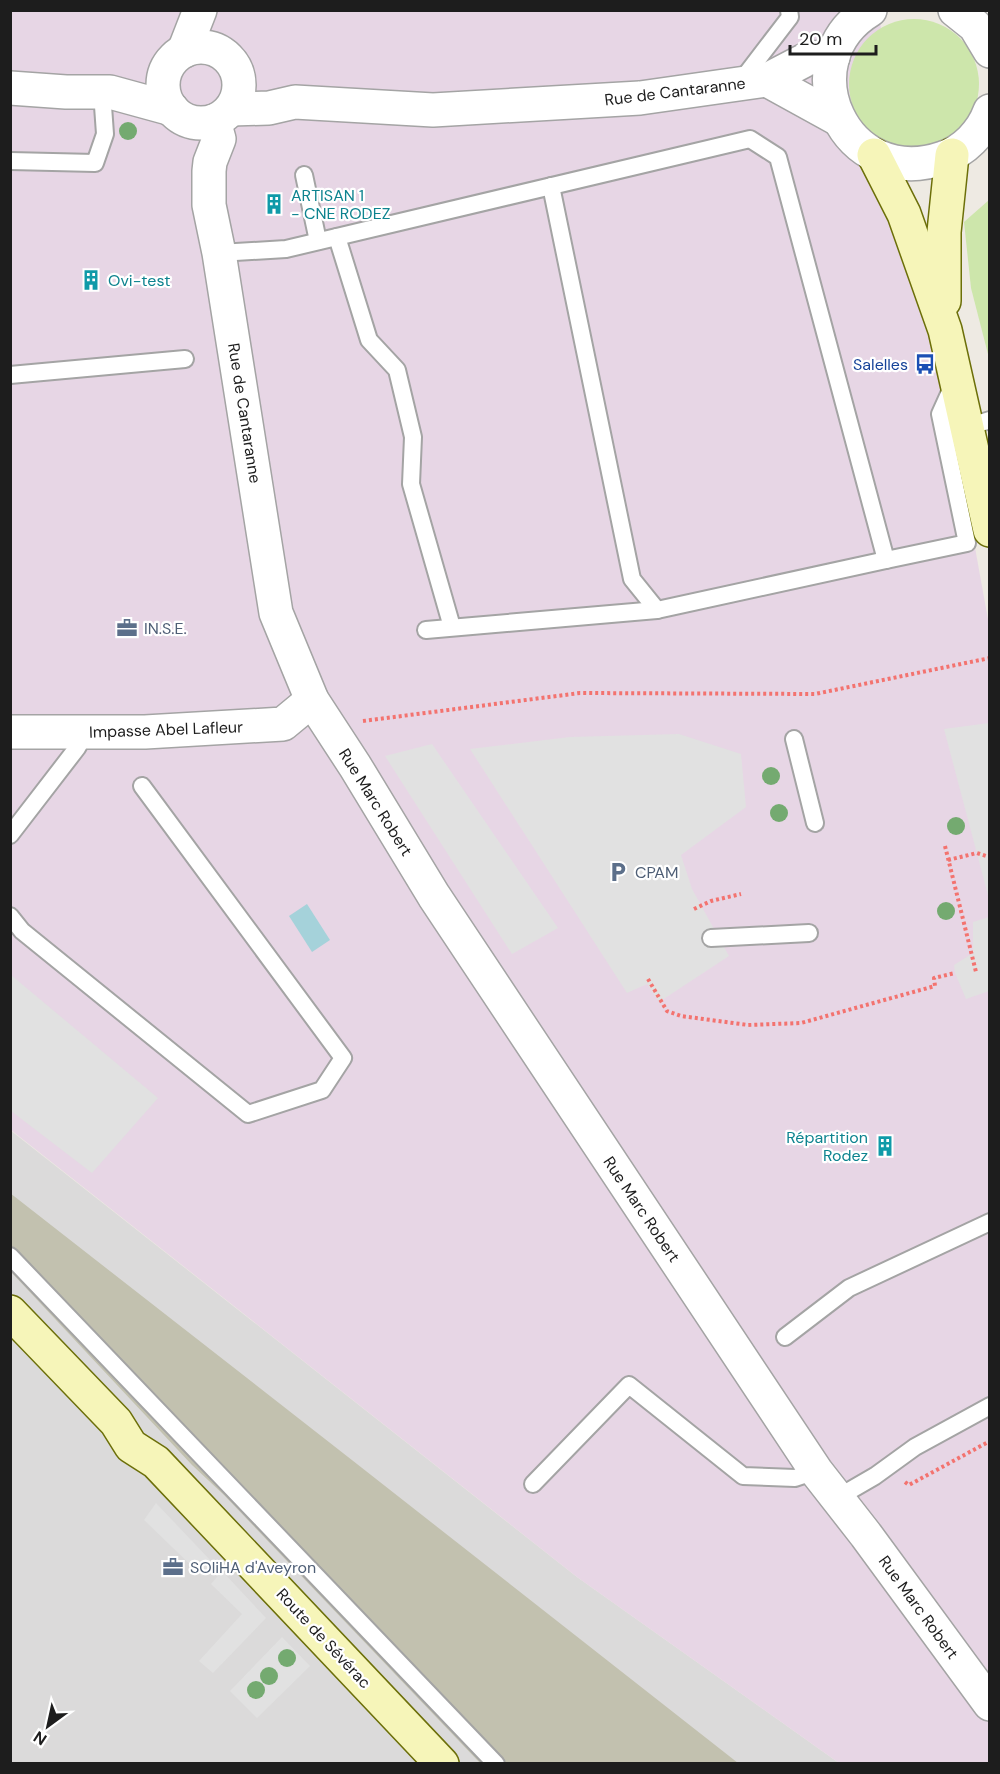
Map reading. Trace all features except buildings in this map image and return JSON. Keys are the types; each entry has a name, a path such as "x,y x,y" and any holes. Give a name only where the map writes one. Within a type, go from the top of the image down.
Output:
{"main road":[{"path":"874,155 904,214 945,330 956,380 978,424 990,530"},
{"path":"945,330 944,231 952,155"},
{"name":"Route de Sévérac","path":"10,1311 116,1422 131,1446 156,1462 442,1764"}],"street":[{"path":"201,10 239,91 222,115 203,123 191,122 181,117 172,109 164,89 164,78 201,10"},
{"path":"955,10 975,26 990,51"},
{"path":"849,27 829,78 831,99 838,119 853,140 874,155 900,164 927,163 952,155 972,140 986,121 990,111"},
{"name":"Rue de Cantaranne","path":"312,700 276,613 219,253 209,205 210,162 219,140 222,115 295,102 433,110 640,98 754,81 809,58 849,27"},
{"path":"106,92 195,48 206,48 295,102"},
{"name":"Rue de Cantaranne","path":"754,81 838,119"},
{"path":"10,88 106,92 172,109"},
{"name":"Impasse Abel Lafleur","path":"10,732 145,732 283,724 312,700"},
{"name":"Rue Marc Robert","path":"312,700 434,896 816,1472 990,1704"}],"lane":[{"path":"754,81 790,17 789,10"},
{"path":"10,161 95,163 105,134 106,92"},
{"path":"219,253 286,249 750,140 778,157 886,560"},
{"path":"304,175 318,241"},
{"path":"551,186 632,579 657,610"},
{"path":"337,237 369,340 397,370 413,437 411,484 452,627"},
{"path":"10,375 185,359"},
{"path":"426,630 657,610 967,543 940,414 956,380"},
{"path":"10,835 77,748 86,732"},
{"path":"794,739 815,823"},
{"path":"10,916 22,931 248,1114 322,1090 342,1058 142,786"},
{"path":"711,938 809,933"},
{"path":"785,1337 849,1288 990,1222"},
{"path":"10,1256 496,1764"},
{"path":"533,1484 629,1385 743,1476 795,1478 816,1472"},
{"path":"837,1498 875,1476 915,1447 990,1406"}],"path":[{"path":"357,724 366,720 580,693 815,694 990,658"},
{"path":"945,846 976,972"},
{"path":"948,860 977,853 986,856"},
{"path":"694,909 741,894"},
{"path":"648,979 667,1011 681,1016 748,1025 801,1023 935,986 934,978 955,973"},
{"path":"901,1479 909,1485 990,1441"}],"shaded area":[{"path":"10,11 878,11 989,625 989,1763 839,1763 577,1577 11,1130"},
{"path":"990,723 989,899 944,729"},
{"name":"CPAM","path":"679,734 741,754 746,807 681,855 692,889 729,956 659,1002 647,984 627,993 470,749 570,737"},
{"path":"432,744 558,928 512,954 385,756"},
{"path":"989,917 989,991 966,999 954,965 973,953 973,922"},
{"path":"11,975 158,1098 92,1173 11,1111"},
{"path":"10,1130 577,1577 839,1763 11,1763"},
{"path":"10,1193 738,1763 480,1763 224,1495 192,1465 11,1272"},
{"path":"156,1503 212,1562 202,1576 144,1520"},
{"path":"222,1571 266,1618 213,1673 199,1661 242,1614 211,1584"},
{"path":"282,1637 310,1666 257,1718 230,1691"}],"green space":[{"path":"914,19 939,24 960,38 974,59 979,84 974,109 960,130 939,144 914,149 889,144 868,130 854,109 849,84 854,59 868,38 889,24"},
{"path":"989,200 989,358 971,288 964,222"}],"water":[{"path":"307,904 330,940 312,952 289,916"}],"place":[{"name":"ARTISAN 1 - CNE RODEZ","path":"274,204"},
{"name":"Ovi-test","path":"91,280"},
{"name":"Salelles","path":"925,364"},
{"name":"IN.S.E.","path":"127,628"},
{"name":"CPAM","path":"618,872"},
{"name":"Répartition Rodez","path":"885,1146"},
{"name":"SOliHA d'Aveyron","path":"173,1567"}]}
